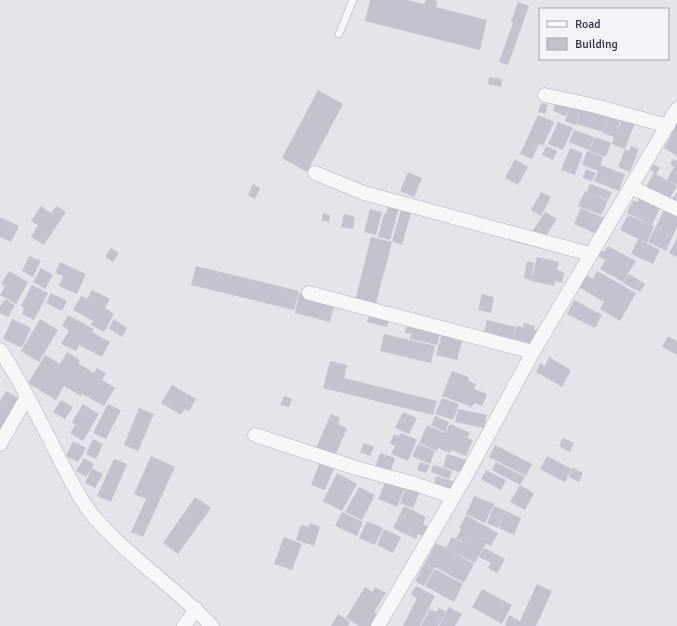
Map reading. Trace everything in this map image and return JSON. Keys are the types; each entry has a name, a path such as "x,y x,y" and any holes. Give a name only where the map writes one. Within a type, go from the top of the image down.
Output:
{"street":[{"path":"545,95 595,106 668,126"},
{"path":"378,626 468,472 533,352 677,109"},
{"path":"315,173 364,193 590,254"},
{"path":"631,187 677,209"},
{"path":"309,293 533,352"},
{"path":"0,350 11,367 63,466 90,511 101,524 145,566 196,609 212,626"},
{"path":"0,444 27,397"},
{"path":"255,435 356,468 415,484 453,497"},
{"path":"184,626 196,609"}],"lane":[{"path":"339,34 353,0"}],"building":[{"path":"370,0 407,0 424,4 426,0 433,0 437,1 436,7 487,20 480,50 365,21"},
{"path":"518,2 529,6 508,65 499,62 513,23 511,22"},
{"path":"489,77 502,79 501,87 488,84"},
{"path":"318,90 343,104 307,172 282,158"},
{"path":"557,100 609,116 603,132 577,124 580,114 576,125 565,121 570,107 566,116 553,111"},
{"path":"541,103 548,105 545,114 538,112"},
{"path":"538,115 554,122 543,146 539,144 532,159 520,154"},
{"path":"609,116 620,120 617,131 622,119 635,123 625,149 612,144 614,137 603,133"},
{"path":"558,122 573,128 563,150 548,144"},
{"path":"677,122 677,156 664,148 672,134 670,133"},
{"path":"574,130 594,137 589,150 569,142"},
{"path":"595,137 611,143 606,157 589,151"},
{"path":"546,146 557,151 553,160 542,155"},
{"path":"631,146 639,149 630,172 618,167 625,149 629,151"},
{"path":"570,148 583,153 575,175 561,170"},
{"path":"587,151 603,157 600,165 625,174 619,191 594,181 598,171 582,165"},
{"path":"515,159 528,167 518,185 505,178"},
{"path":"673,159 677,161 677,185 667,180 674,167 670,164"},
{"path":"653,164 660,168 656,174 677,186 669,200 646,187 654,172 650,170"},
{"path":"586,169 596,173 592,181 583,178"},
{"path":"408,172 422,178 414,197 400,191"},
{"path":"253,184 260,188 255,199 248,195"},
{"path":"590,184 612,192 608,200 591,193 608,201 601,215 578,206"},
{"path":"541,192 551,197 541,216 531,210"},
{"path":"677,193 677,204 671,200"},
{"path":"639,198 660,208 652,225 627,213 633,200 637,202"},
{"path":"41,206 51,213 57,206 66,212 44,245 31,237 38,225 31,221"},
{"path":"388,206 399,208 390,240 378,237 384,214 386,214"},
{"path":"581,208 606,219 599,235 574,224"},
{"path":"665,208 677,214 677,227 666,251 648,242"},
{"path":"370,209 382,212 376,235 364,232"},
{"path":"401,210 411,213 402,245 392,241"},
{"path":"545,212 557,219 544,239 532,232"},
{"path":"323,213 330,215 329,222 322,221"},
{"path":"344,214 355,217 353,229 341,227"},
{"path":"628,215 654,226 647,243 620,230"},
{"path":"0,217 19,226 11,242 0,237"},
{"path":"371,237 392,242 375,307 355,301"},
{"path":"677,238 677,257 669,253"},
{"path":"638,239 660,250 653,264 631,254"},
{"path":"608,246 636,261 623,282 600,269 605,260 597,255 600,250 604,252"},
{"path":"111,248 119,253 113,262 105,257"},
{"path":"29,256 41,261 33,277 22,271"},
{"path":"537,257 559,262 557,270 564,272 562,283 555,281 554,286 531,281"},
{"path":"527,261 534,263 531,280 524,278"},
{"path":"60,262 86,274 77,294 59,286 63,276 55,273"},
{"path":"196,266 299,291 294,310 191,285"},
{"path":"41,268 53,275 45,289 33,282"},
{"path":"9,271 28,282 16,304 0,295 5,286 1,284"},
{"path":"597,271 636,293 620,321 600,309 604,302 577,286 584,274 593,279"},
{"path":"629,274 645,284 640,292 623,283"},
{"path":"32,285 48,293 34,320 22,314 24,308 21,306"},
{"path":"92,290 110,299 105,308 114,314 104,332 91,325 93,321 73,310 81,296 87,299"},
{"path":"51,293 67,301 62,311 46,303"},
{"path":"299,293 335,302 330,322 295,313"},
{"path":"482,294 494,297 491,313 478,310"},
{"path":"5,299 15,305 8,317 0,313 0,307"},
{"path":"574,300 602,315 595,328 567,314"},
{"path":"370,313 390,318 387,327 367,322"},
{"path":"68,315 94,329 92,332 110,342 102,357 79,345 76,351 61,344 69,330 62,326"},
{"path":"12,319 31,328 22,348 3,339"},
{"path":"40,319 58,330 39,362 21,351"},
{"path":"114,319 127,328 122,337 109,328"},
{"path":"487,320 516,327 513,339 484,332"},
{"path":"407,323 441,331 437,345 410,339 411,334 405,333"},
{"path":"524,323 535,326 534,330 538,331 535,344 513,339 517,326 523,327"},
{"path":"442,333 463,338 457,360 436,355"},
{"path":"384,334 435,346 431,363 380,351"},
{"path":"668,336 677,341 677,355 662,347"},
{"path":"67,352 80,360 78,363 94,373 97,368 106,373 102,380 115,388 104,406 82,394 81,396 64,386 56,400 28,383 45,355 60,364"},
{"path":"549,357 571,370 562,387 536,372 540,363 545,366"},
{"path":"330,361 347,365 344,378 437,401 433,415 323,388"},
{"path":"452,371 469,377 468,381 476,384 474,389 487,394 482,406 474,403 472,407 442,396"},
{"path":"172,385 196,399 189,411 185,409 181,415 161,403"},
{"path":"6,391 23,401 0,431 0,401"},
{"path":"284,396 292,399 289,407 280,405"},
{"path":"442,398 459,404 453,420 435,414"},
{"path":"61,400 73,407 65,419 53,412"},
{"path":"83,404 99,414 83,441 70,433 75,425 72,422"},
{"path":"108,404 121,410 106,439 93,433"},
{"path":"139,408 154,414 138,451 124,445"},
{"path":"458,409 487,415 484,428 455,422"},
{"path":"403,412 417,418 409,434 395,428"},
{"path":"331,414 340,418 338,424 347,428 336,454 331,452 329,456 315,450"},
{"path":"435,416 449,422 445,432 431,425"},
{"path":"450,424 470,433 467,438 473,440 466,456 452,450 450,453 438,448 437,451 419,443 427,425 445,433"},
{"path":"401,433 417,440 408,461 391,454 395,446 390,443 394,434 399,436"},
{"path":"563,438 574,443 570,452 559,446"},
{"path":"93,439 103,444 96,459 86,454"},
{"path":"73,441 86,448 78,462 66,456"},
{"path":"364,443 374,447 370,456 360,452"},
{"path":"418,444 435,451 430,464 412,456"},
{"path":"495,445 532,464 526,476 489,457"},
{"path":"380,453 395,458 389,476 374,470"},
{"path":"447,454 467,460 463,473 443,467"},
{"path":"151,456 175,467 143,537 131,532 146,499 134,494"},
{"path":"547,456 572,469 565,482 540,469"},
{"path":"84,458 94,464 86,477 76,471"},
{"path":"114,459 127,464 111,502 97,496"},
{"path":"320,462 334,468 325,490 311,485"},
{"path":"420,462 430,465 426,473 417,470"},
{"path":"496,462 525,477 520,485 492,470"},
{"path":"433,465 452,471 449,479 431,472"},
{"path":"92,468 103,474 95,488 85,483"},
{"path":"573,468 583,473 579,482 569,477"},
{"path":"486,470 506,480 501,490 481,479"},
{"path":"337,473 357,484 342,511 323,501"},
{"path":"436,476 455,482 451,494 433,488"},
{"path":"387,478 406,485 397,507 378,499"},
{"path":"407,485 420,491 413,508 400,503"},
{"path":"520,485 534,493 525,510 510,502"},
{"path":"359,487 375,495 362,520 345,512"},
{"path":"474,496 494,504 485,523 466,514"},
{"path":"195,497 211,508 178,554 163,543"},
{"path":"404,506 426,517 423,524 431,528 426,538 418,534 416,539 393,528"},
{"path":"494,506 506,511 498,528 487,523"},
{"path":"506,511 521,518 514,535 499,528"},
{"path":"342,512 363,522 357,536 335,526"},
{"path":"466,515 498,533 491,546 486,543 475,563 450,550 474,564 464,583 435,567 424,586 415,581 436,543 446,548 452,537 468,545 456,538 461,529 459,528"},
{"path":"367,521 383,528 375,545 359,538"},
{"path":"310,523 320,527 314,546 296,540 301,525 308,527"},
{"path":"384,529 401,537 393,553 377,545"},
{"path":"284,537 302,544 292,570 274,564"},
{"path":"484,548 505,559 497,573 488,568 491,563 479,557"},
{"path":"435,569 463,584 454,602 425,586"},
{"path":"537,584 552,591 536,626 505,625 509,615 520,621"},
{"path":"416,586 435,596 420,626 403,626 417,598 411,595"},
{"path":"365,587 372,592 375,587 386,593 374,612 380,615 373,626 359,626 346,618"},
{"path":"482,589 512,605 502,624 472,607"},
{"path":"449,607 462,614 455,626 439,626"},
{"path":"439,608 446,612 438,626 421,626 430,609 436,612"},
{"path":"338,614 350,622 348,625 350,626 331,626"}]}
